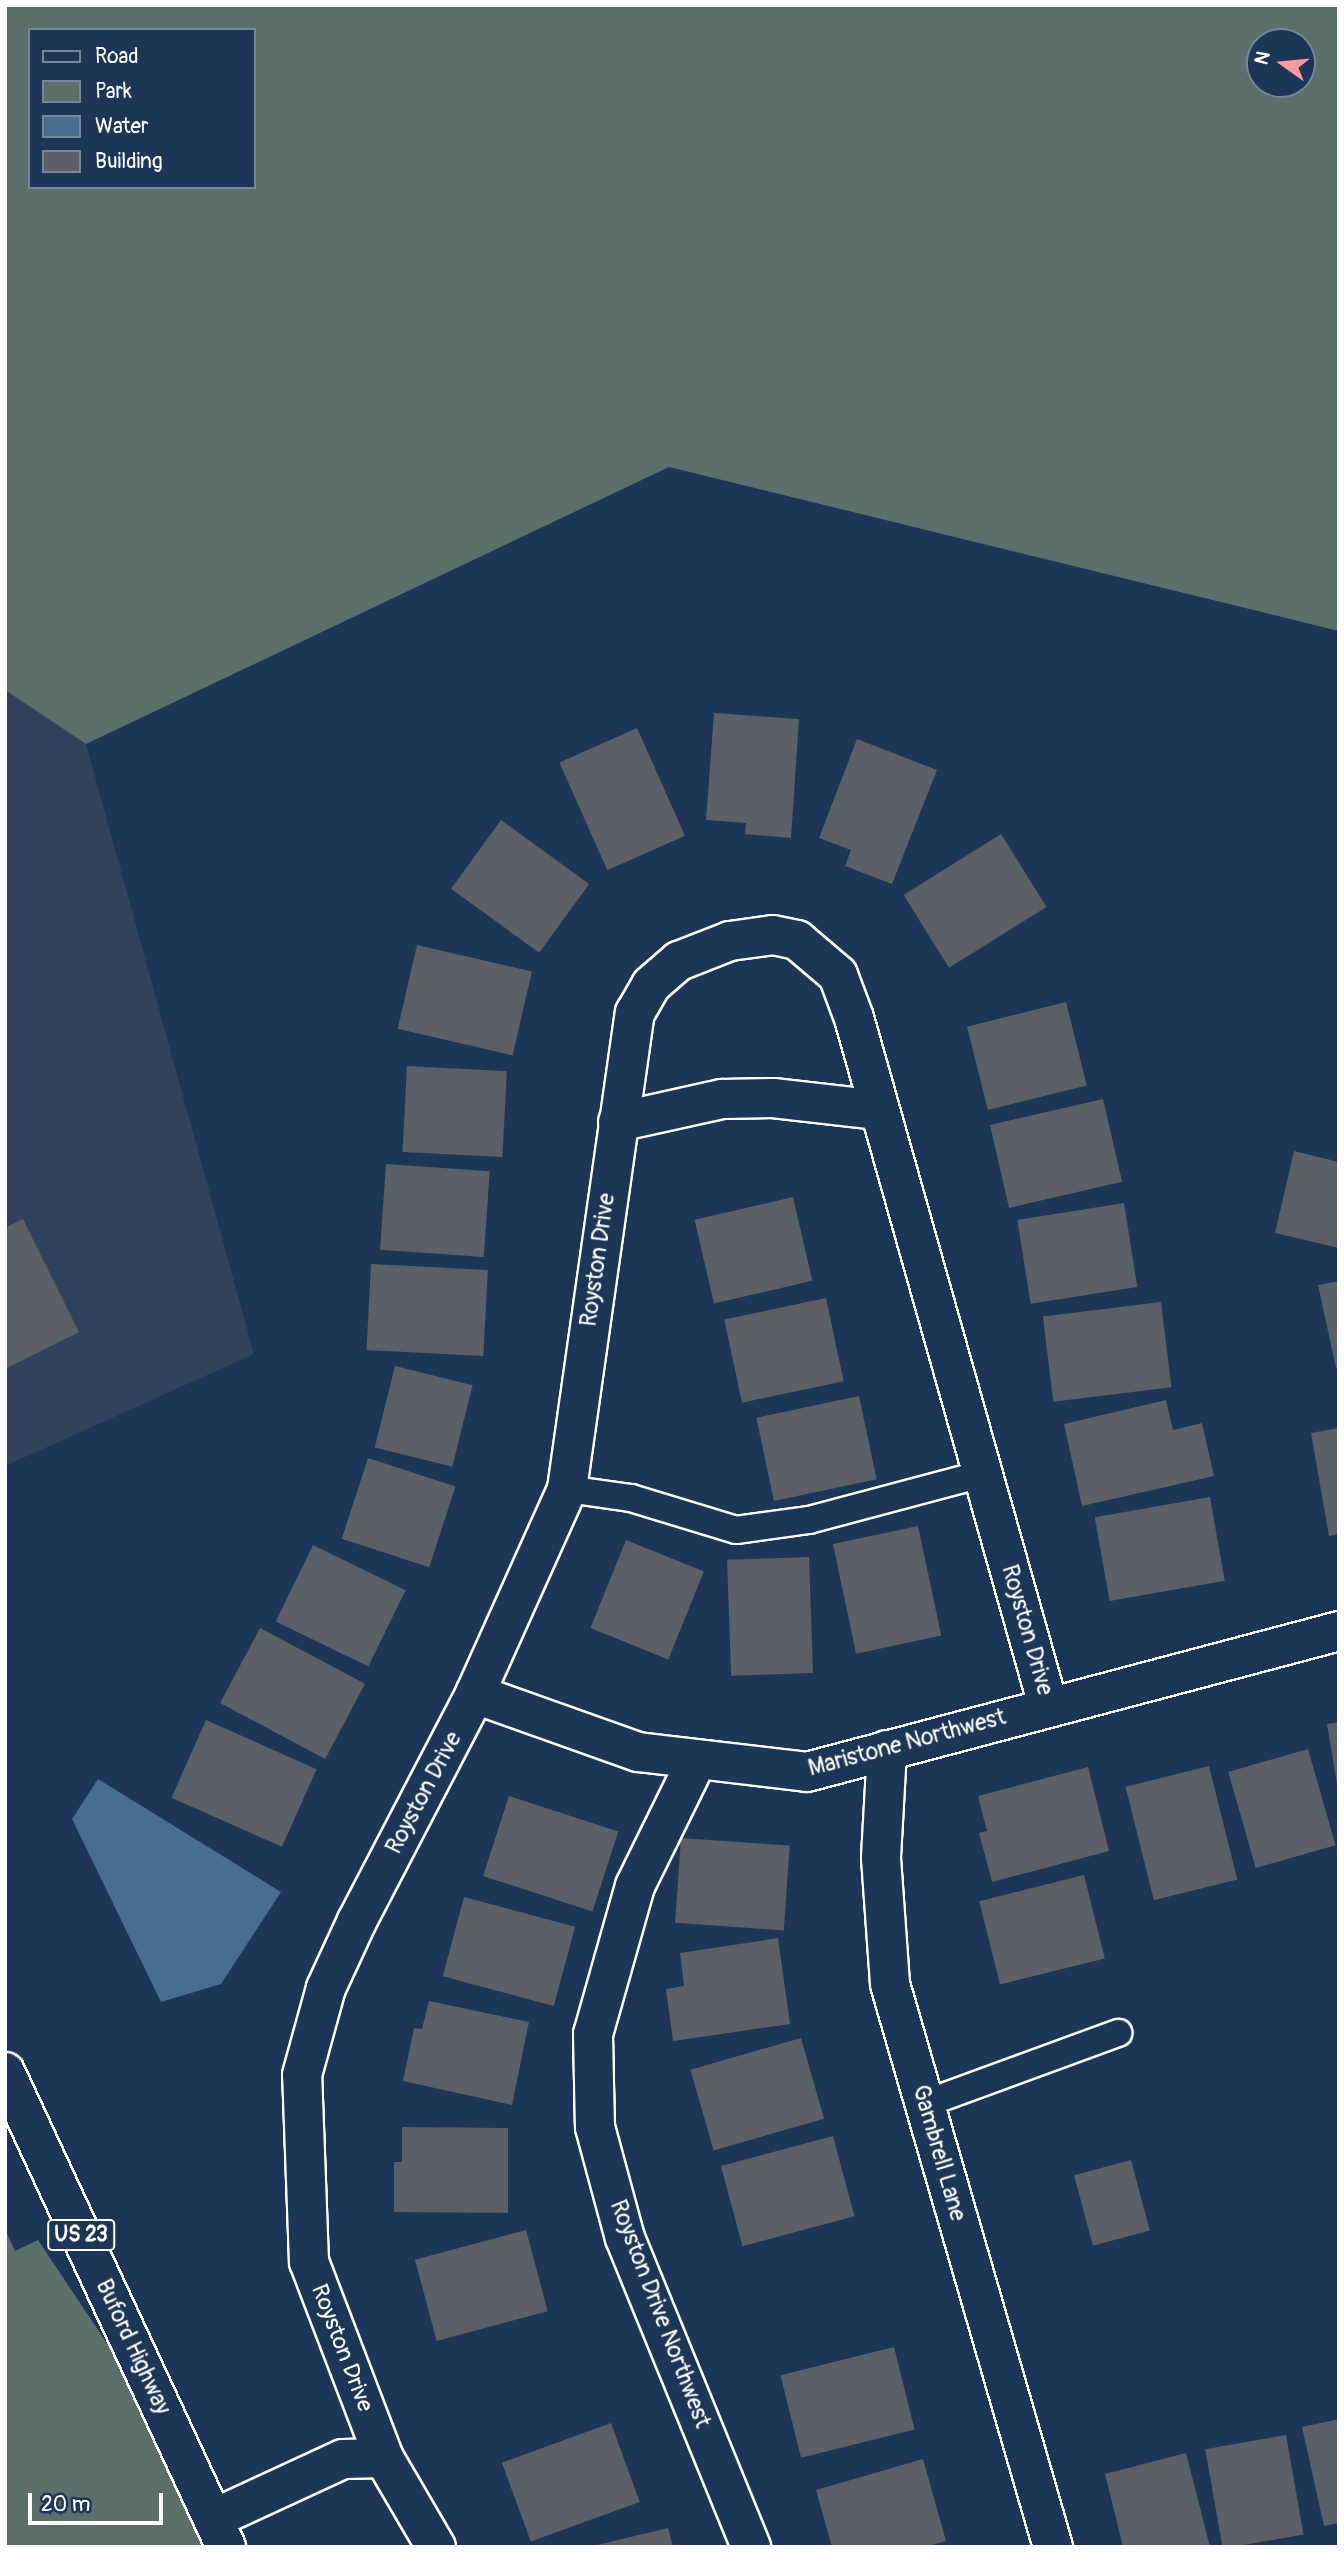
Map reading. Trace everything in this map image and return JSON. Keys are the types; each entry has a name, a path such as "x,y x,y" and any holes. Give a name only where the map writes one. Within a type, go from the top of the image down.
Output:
{"street":[{"name":"Royston Drive","path":"436,2547 384,2458 309,2262 302,2075 326,1988 357,1921 475,1694 566,1489 635,1013 652,985 679,961 730,941 773,935 797,940 838,975 1048,1705"},
{"path":"618,1122 722,1100 773,1098 878,1110"},
{"name":"Maristone Northwest","path":"475,1694 638,1752 807,1772 1048,1705 1339,1631"},
{"name":"Gambrell Lane","path":"887,1750 881,1858 890,1984 1053,2547"},
{"name":"Royston Drive Northwest","path":"697,1760 635,1886 593,2034 595,2127 625,2238 751,2547"},
{"name":"Buford Highway","path":"5,2072 219,2533"},
{"path":"219,2533 343,2459 384,2458"}],"lane":[{"path":"566,1489 619,1495 736,1530 809,1520 982,1474"},
{"path":"925,2104 1118,2033"}],"shaded area":[{"path":"5,690 86,744 254,1354 5,1466"}],"green space":[{"path":"5,5 1339,5 1339,631 669,467 86,744 5,690"},
{"path":"5,2229 15,2251 38,2240 243,2547 5,2547"}],"water":[{"path":"98,1779 281,1892 221,1984 161,2002 72,1819"}],"building":[{"path":"714,713 799,719 791,838 745,834 746,823 706,820"},
{"path":"637,728 685,836 607,870 559,763"},
{"path":"857,739 937,770 892,884 845,866 851,850 819,838"},
{"path":"501,820 589,884 539,953 451,889"},
{"path":"1001,834 1047,907 949,968 903,895"},
{"path":"417,945 532,972 513,1055 398,1029"},
{"path":"1066,1002 1087,1085 988,1110 967,1027"},
{"path":"407,1066 507,1071 502,1157 402,1152"},
{"path":"1103,1099 1122,1182 1009,1208 990,1125"},
{"path":"1294,1151 1339,1162 1339,1248 1275,1233"},
{"path":"386,1164 490,1171 484,1257 380,1250"},
{"path":"793,1197 812,1281 714,1304 695,1220"},
{"path":"1124,1203 1137,1287 1031,1304 1017,1220"},
{"path":"23,1219 79,1332 5,1369 5,1228"},
{"path":"371,1264 488,1270 483,1356 366,1350"},
{"path":"1339,1281 1339,1368 1336,1368 1318,1285"},
{"path":"826,1298 844,1381 742,1403 724,1320"},
{"path":"1161,1302 1171,1387 1053,1402 1043,1317"},
{"path":"395,1366 473,1385 452,1467 375,1448"},
{"path":"859,1396 877,1479 774,1501 756,1418"},
{"path":"1166,1400 1173,1430 1202,1423 1214,1476 1082,1506 1064,1424"},
{"path":"1339,1428 1339,1534 1329,1536 1311,1433"},
{"path":"368,1458 455,1486 429,1567 342,1539"},
{"path":"1210,1497 1225,1581 1110,1601 1095,1517"},
{"path":"918,1526 941,1636 856,1654 833,1544"},
{"path":"626,1540 704,1571 668,1660 590,1628"},
{"path":"313,1545 406,1590 368,1667 276,1621"},
{"path":"809,1557 813,1673 731,1676 727,1560"},
{"path":"260,1628 365,1684 325,1759 220,1703"},
{"path":"206,1720 317,1769 282,1847 171,1798"},
{"path":"1339,1722 1339,1784 1337,1784 1327,1724"},
{"path":"1308,1749 1336,1845 1256,1868 1228,1772"},
{"path":"1209,1766 1237,1880 1154,1900 1126,1787"},
{"path":"1088,1767 1109,1851 992,1882 979,1833 987,1831 978,1796"},
{"path":"509,1796 618,1832 592,1911 483,1876"},
{"path":"681,1838 790,1846 784,1930 675,1923"},
{"path":"1084,1875 1105,1958 1000,1985 979,1901"},
{"path":"464,1897 575,1927 554,2006 443,1976"},
{"path":"778,1938 790,2024 673,2041 666,1989 684,1986 680,1953"},
{"path":"429,2001 529,2022 512,2105 403,2081 414,2028 422,2029"},
{"path":"801,2038 824,2119 714,2150 690,2070"},
{"path":"402,2127 508,2128 508,2213 394,2212 394,2162 402,2162"},
{"path":"833,2136 854,2216 742,2246 721,2166"},
{"path":"1131,2160 1150,2231 1093,2246 1074,2175"},
{"path":"526,2230 548,2311 437,2341 415,2260"},
{"path":"894,2347 915,2429 801,2458 780,2375"},
{"path":"1339,2419 1339,2523 1324,2526 1302,2427"},
{"path":"611,2423 640,2502 531,2542 502,2463"},
{"path":"1286,2435 1304,2534 1222,2547 1205,2449"},
{"path":"1186,2453 1210,2547 1123,2547 1105,2474"},
{"path":"923,2459 946,2541 925,2547 832,2547 816,2490"},
{"path":"668,2528 673,2547 593,2547 593,2546"}]}
